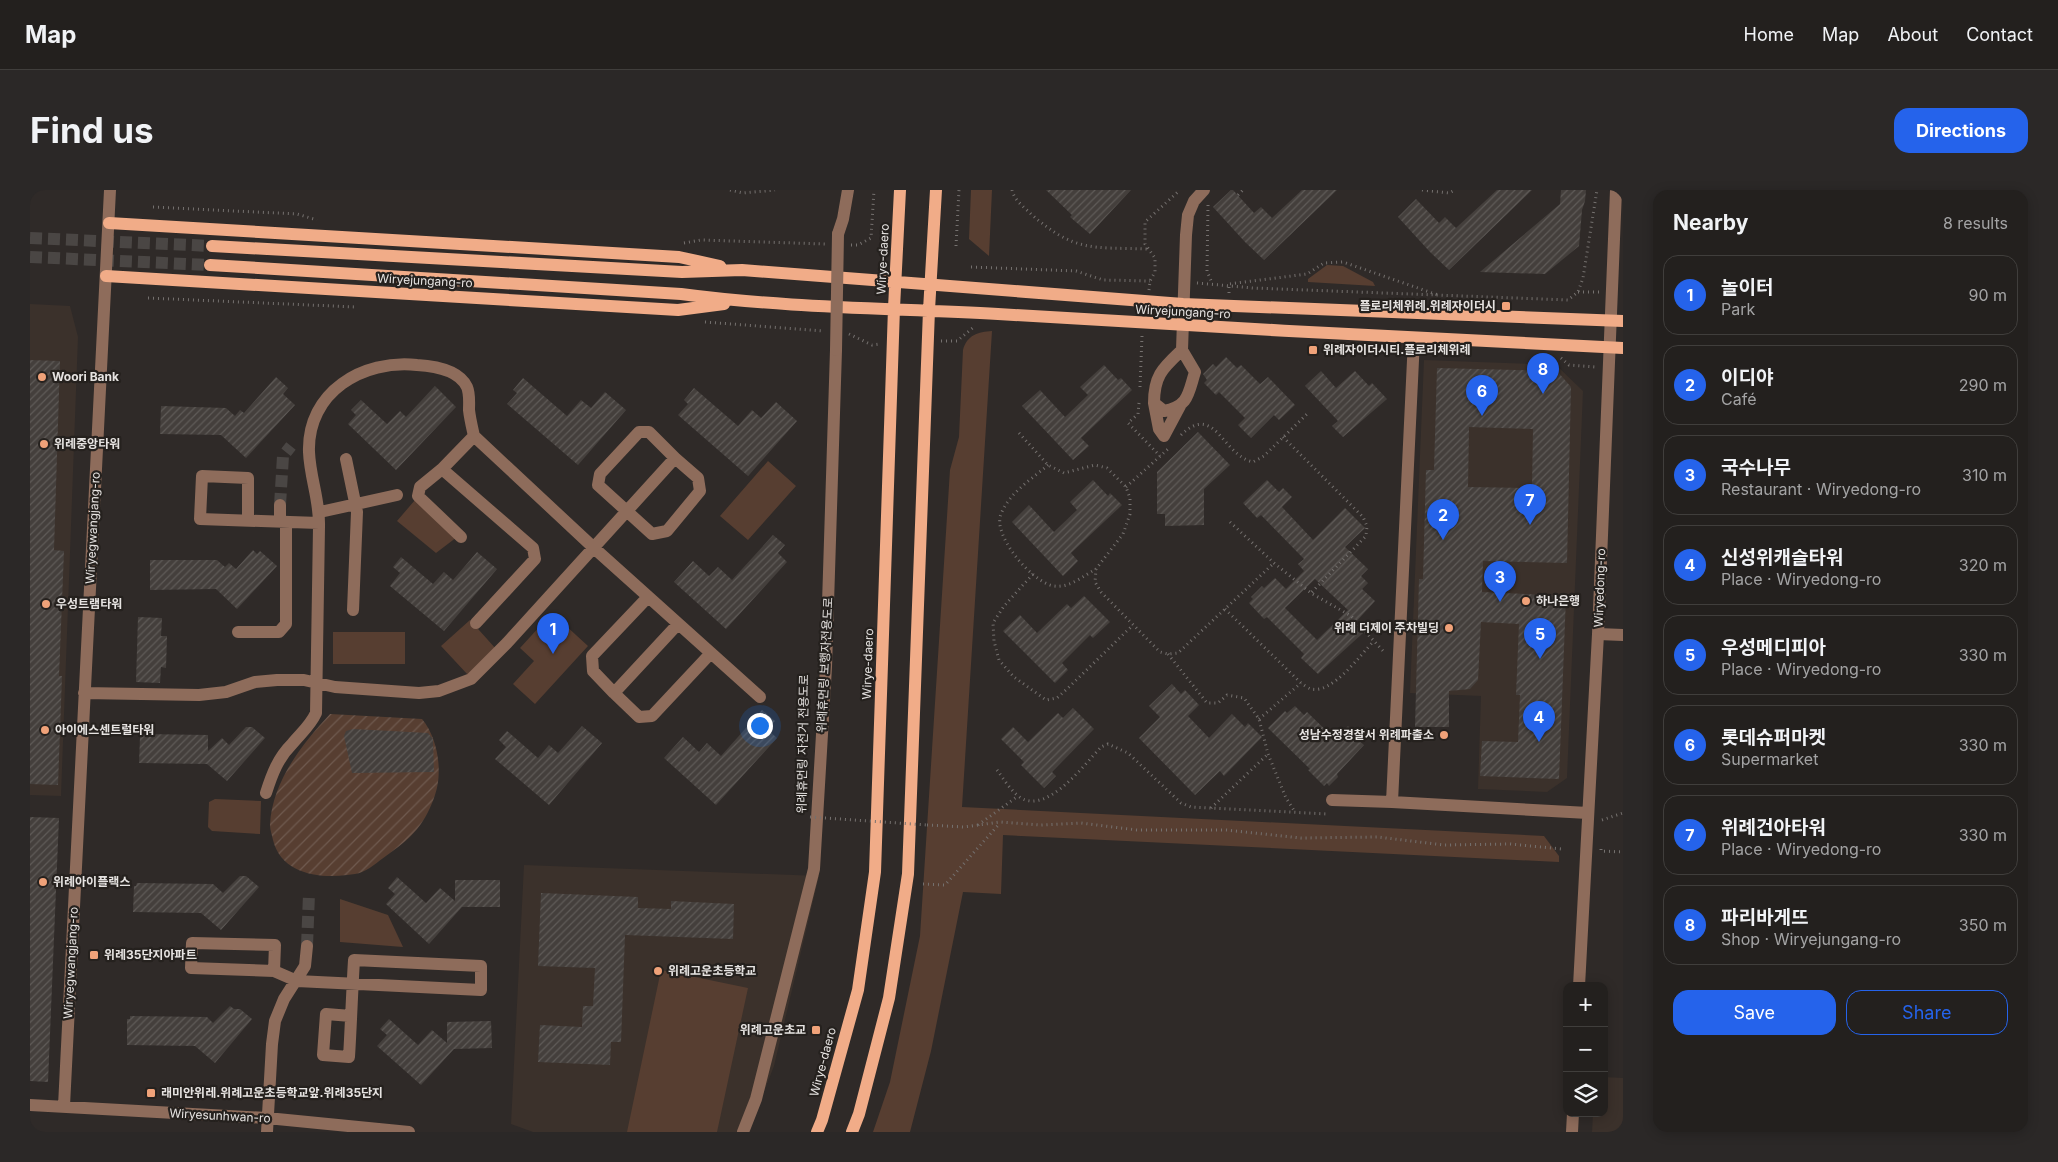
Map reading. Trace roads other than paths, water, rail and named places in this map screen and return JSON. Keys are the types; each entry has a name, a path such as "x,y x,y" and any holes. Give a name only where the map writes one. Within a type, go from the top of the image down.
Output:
{"main road":[{"name":"Wirye-daero","path":"817,1132 858,990 874,872 894,308 900,190"},
{"path":"852,1132 859,1114 888,998 908,874 928,310 936,190"},
{"name":"Wiryejungang-ro","path":"109,223 679,257 742,270"},
{"name":"Wiryejungang-ro","path":"212,246 682,272 742,270 930,286 1183,304 1623,321"},
{"name":"Wiryejungang-ro","path":"210,265 681,294 741,302 894,308 1414,339 1616,348"},
{"name":"Wiryejungang-ro","path":"106,276 678,310 741,302"}],"street":[{"name":"Wiryegwangjang-ro","path":"64,1106 110,190"},
{"name":"위례휴먼링 보행자전용도로","path":"743,1132 756,1099 814,869 812,817 826,667 838,234 844,219 848,190"},
{"name":"Wiryedong-ro","path":"1579,982 1616,348 1610,320 1616,190"},
{"path":"1154,403 1164,411 1184,404 1195,372 1182,350 1188,215 1194,201 1206,196"},
{"path":"1392,802 1414,339"},
{"path":"1180,406 1164,436 1159,429 1154,403 1154,386 1161,369 1182,350"},
{"path":"266,793 279,760 311,725 316,712 320,518 309,454 311,432 314,421 326,398 350,377 372,368 404,364 440,368 456,376 467,387 470,419 474,436 594,548 760,697"},
{"path":"639,432 649,432 698,478 700,491 667,531 652,534 626,511 598,485 600,474 639,432"},
{"path":"461,538 418,496 420,487 442,469 474,436"},
{"path":"84,693 199,695 226,692 255,682 277,680 304,680 335,687 419,693 439,691 472,679 675,458"},
{"path":"346,459 357,512 353,610"},
{"path":"442,469 532,548 535,559 476,623"},
{"path":"248,521 248,478 202,476 200,519 248,521 283,522 320,518 355,504 397,494"},
{"path":"238,632 279,632 286,624 283,522 280,505"},
{"path":"648,597 592,656 593,671 639,717 652,716 710,653"},
{"path":"614,693 678,624"},
{"path":"1598,634 1623,635"},
{"path":"1332,800 1588,813"},
{"path":"274,971 274,945 192,943 191,968 274,971 297,981 353,984 481,990 481,966 354,960 353,984 351,1016"},
{"path":"267,1132 275,1021 284,999 305,966 307,946"},
{"name":"Wiryesunhwan-ro","path":"30,1104 267,1118 409,1132"},
{"path":"1572,1132 1573,1117"}],"tunnel":[{"path":"30,238 212,246"},
{"path":"30,257 210,265"},
{"path":"280,505 283,456 291,446"},
{"path":"307,946 309,894"}],"place":[{"name":"플로리체위례.위례자이더시","path":"1506,306"},
{"name":"위례자이더시티.플로리체위례","path":"1313,350"},
{"name":"Woori Bank","path":"42,377"},
{"name":"파리바게뜨","path":"1543,394"},
{"name":"롯데슈퍼마켓","path":"1482,416"},
{"name":"위례중앙타워","path":"44,444"},
{"name":"위례건아타워","path":"1530,525"},
{"name":"이디야","path":"1443,540"},
{"name":"하나은행","path":"1526,601"},
{"name":"국수나무","path":"1500,602"},
{"name":"우성트램타워","path":"46,604"},
{"name":"위례 더제이 주차빌딩","path":"1449,628"},
{"name":"놀이터","path":"553,654"},
{"name":"우성메디피아","path":"1540,659"},
{"name":"아이에스센트럴타워","path":"45,730"},
{"name":"성남수정경찰서 위례파출소","path":"1444,735"},
{"name":"신성위캐슬타워","path":"1539,742"},
{"name":"위례아이플랙스","path":"43,882"},
{"name":"위례35단지아파트","path":"94,955"},
{"name":"위례고운초등학교","path":"658,971"},
{"name":"위례고운초교","path":"816,1030"},
{"name":"래미안위레.위례고운초등학교앞.위례35단지","path":"151,1093"}]}
